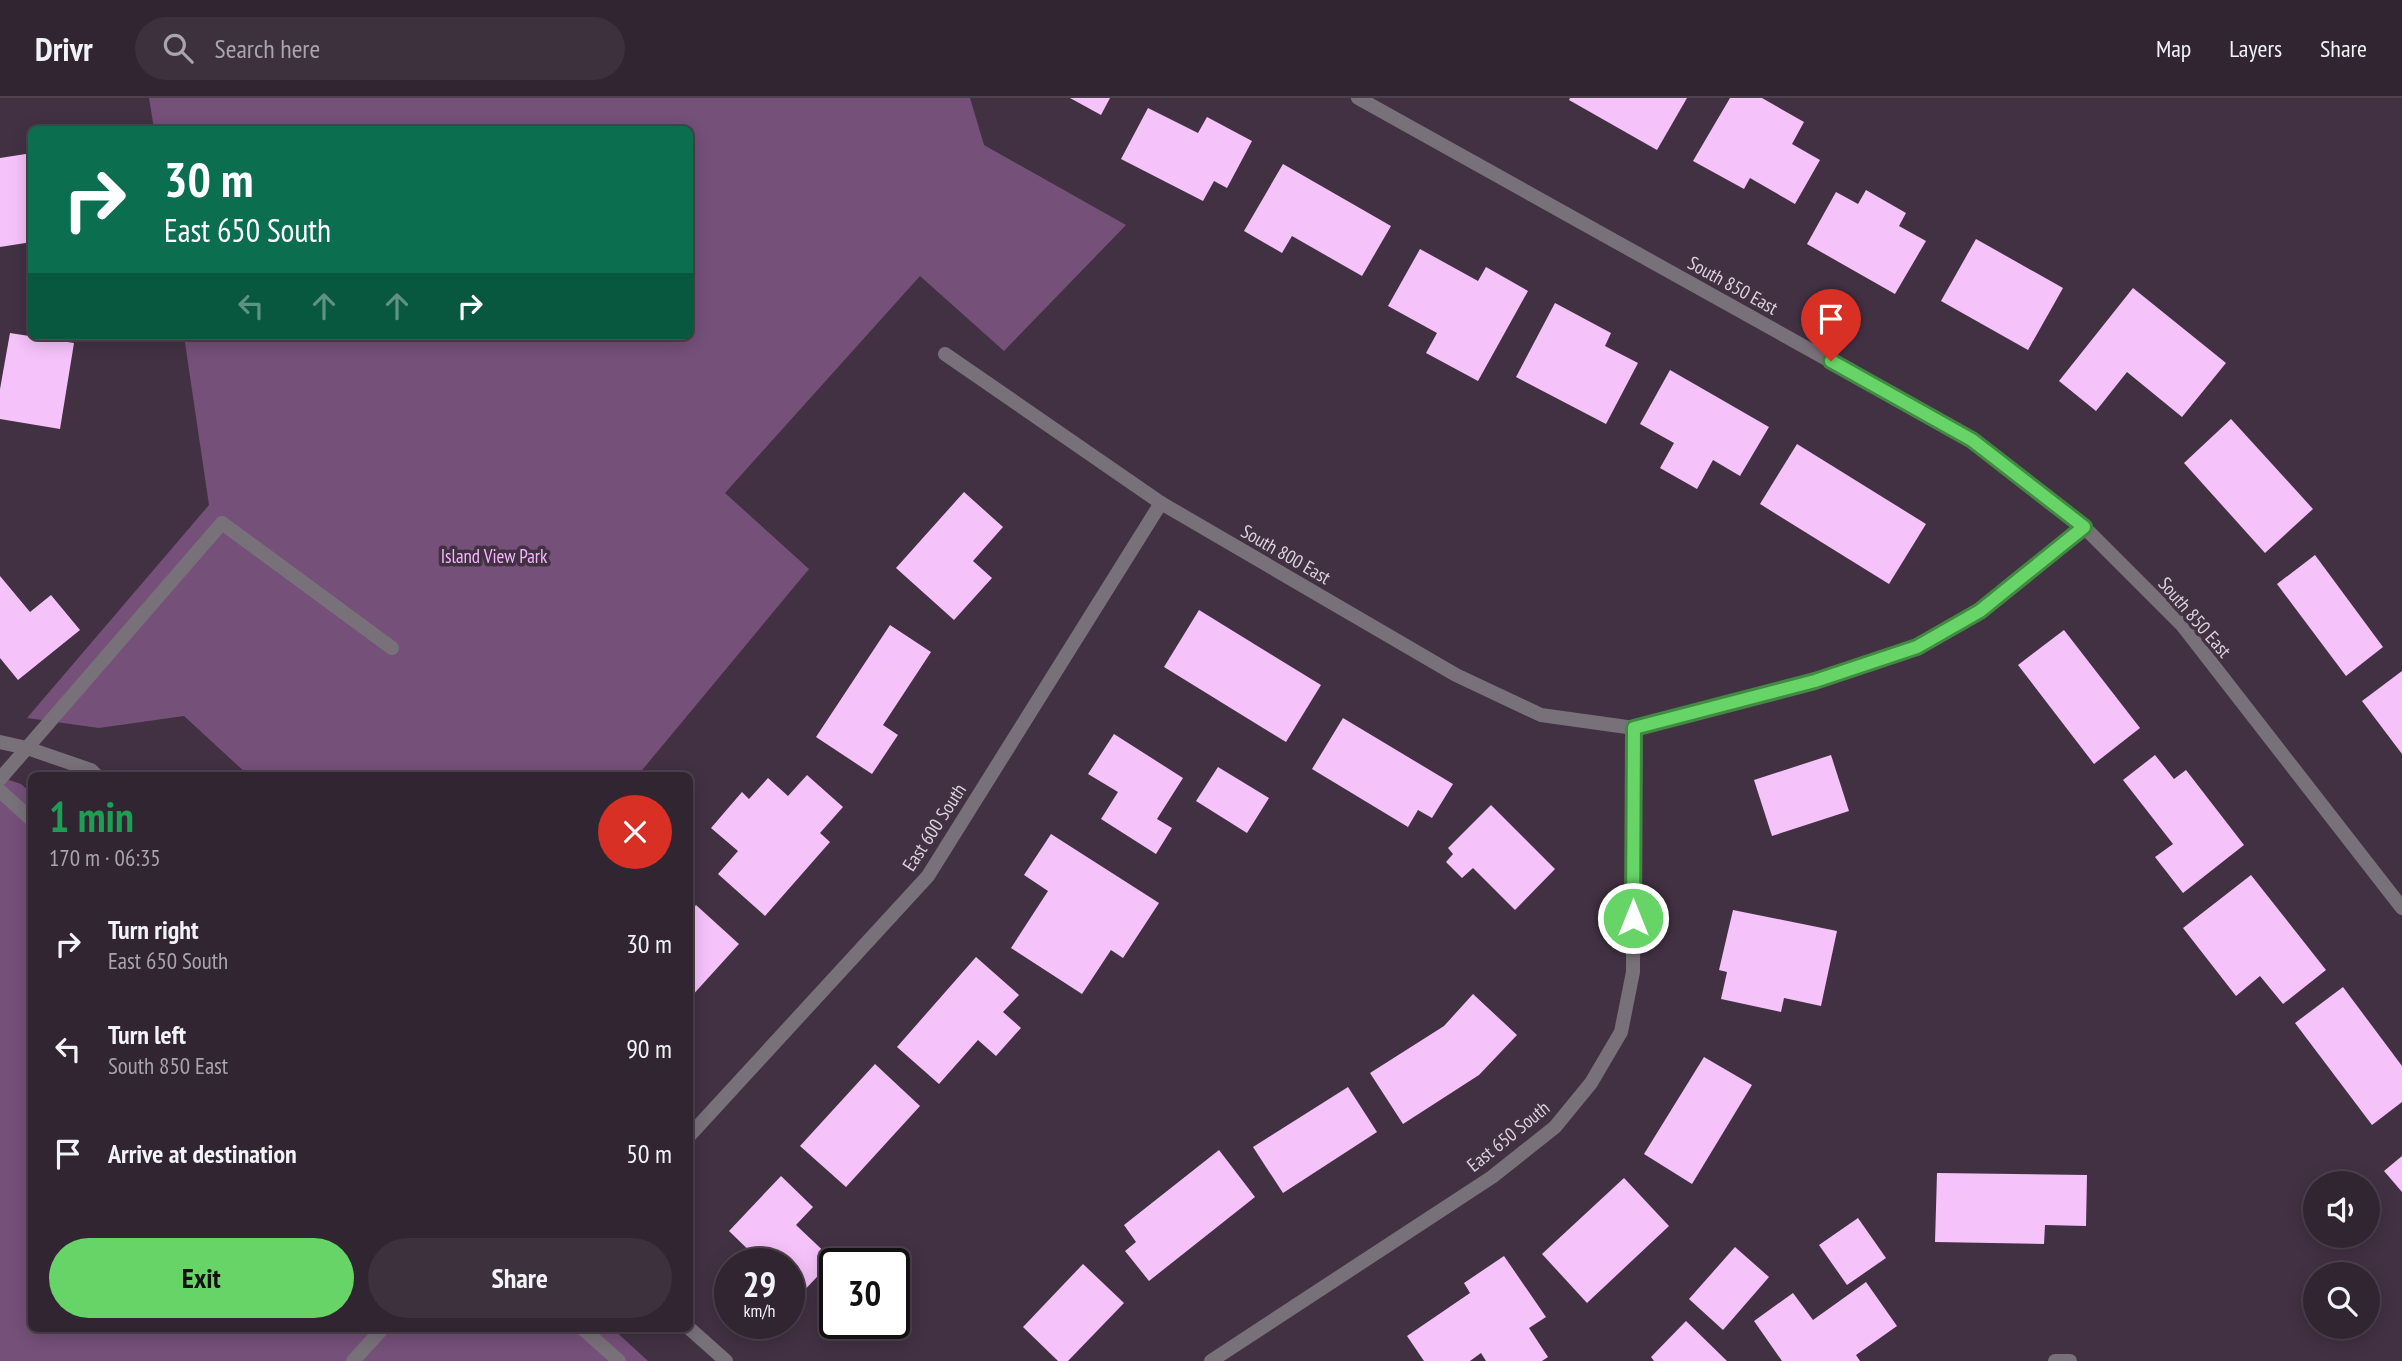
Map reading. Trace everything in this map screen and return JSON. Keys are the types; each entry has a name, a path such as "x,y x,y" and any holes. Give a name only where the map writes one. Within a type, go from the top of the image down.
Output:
{"street":[{"name":"South 850 East","path":"1358,98 1972,440 2084,527 2182,625 2402,908"},
{"name":"South 800 East","path":"945,354 1161,503 1468,681 1541,715 1634,728"},
{"name":"East 600 South","path":"693,1132 928,876 1161,503"},
{"path":"0,779 222,523 392,648"},
{"path":"1634,728 1815,681 1917,647 1980,611 2084,527"},
{"name":"East 650 South","path":"1210,1361 1492,1177 1555,1127 1591,1083 1621,1032 1633,972 1634,728"},
{"path":"0,742 27,748 93,772"},
{"path":"0,791 28,816"},
{"path":"353,1361 379,1332"},
{"path":"587,1332 619,1361"},
{"path":"693,1332 726,1361"}],"green space":[{"name":"Island View Park","path":"149,98 970,98 984,145 1126,225 1004,351 920,276 725,493 809,569 640,772 245,772 184,716 99,728 27,718 209,505 185,340 693,340 693,126 154,126"},
{"path":"0,777 21,784 28,790 28,1332 616,1332 648,1361 0,1361"}],"building":[{"path":"1070,98 1110,98 1101,115"},
{"path":"1687,98 1657,150 1569,100"},
{"path":"1730,98 1762,98 1804,122 1792,144 1820,160 1795,204 1750,178 1744,189 1693,161"},
{"path":"1148,108 1198,133 1207,117 1252,141 1227,188 1214,181 1203,201 1121,159"},
{"path":"28,154 28,243 0,247 0,158"},
{"path":"1283,164 1391,226 1362,276 1292,236 1282,253 1244,231"},
{"path":"1866,190 1906,213 1899,226 1926,241 1895,294 1807,244 1836,192 1858,204"},
{"path":"1976,239 2063,288 2028,350 1941,301"},
{"path":"1420,249 1478,281 1486,267 1528,291 1478,381 1426,353 1437,333 1388,306"},
{"path":"2133,288 2226,363 2182,417 2127,372 2096,411 2059,381"},
{"path":"1555,303 1611,333 1605,346 1638,363 1606,424 1516,377"},
{"path":"10,333 28,336 28,340 74,343 60,429 0,419 0,389"},
{"path":"1670,370 1769,427 1740,476 1713,460 1697,489 1660,468 1674,443 1640,424"},
{"path":"2231,419 2313,509 2265,553 2184,463"},
{"path":"1797,444 1926,524 1889,584 1760,504"},
{"path":"964,492 1003,527 973,561 992,578 954,620 896,568"},
{"path":"2315,555 2383,647 2346,676 2277,584"},
{"path":"0,576 30,612 51,595 80,630 18,680 0,658"},
{"path":"1199,610 1321,685 1286,742 1164,667"},
{"path":"890,625 931,652 883,725 898,735 872,774 816,737"},
{"path":"2064,630 2140,728 2094,764 2018,665"},
{"path":"2402,671 2402,754 2362,701"},
{"path":"1343,718 1453,784 1432,818 1418,810 1408,827 1312,769"},
{"path":"1114,734 1183,778 1157,819 1172,828 1156,854 1101,819 1118,792 1088,774"},
{"path":"1831,755 1849,811 1772,836 1754,780"},
{"path":"2155,755 2174,779 2186,770 2244,845 2183,893 2155,857 2173,844 2123,780"},
{"path":"1218,767 1269,798 1247,833 1196,801"},
{"path":"807,775 843,807 820,833 830,842 765,916 718,874 738,851 711,828 742,792 749,799 768,778 788,796"},
{"path":"1491,805 1555,869 1515,910 1473,868 1462,878 1446,862 1453,854 1448,848"},
{"path":"1051,834 1159,903 1123,958 1111,950 1082,994 1011,948 1048,891 1024,875"},
{"path":"2251,875 2326,970 2283,1004 2260,976 2236,996 2183,928"},
{"path":"696,905 739,944 693,995 693,908"},
{"path":"1733,910 1837,931 1821,1006 1784,998 1781,1012 1721,999 1727,972 1719,970"},
{"path":"976,957 1019,995 1003,1012 1021,1028 996,1056 978,1040 939,1084 897,1047"},
{"path":"2343,987 2402,1066 2402,1102 2372,1125 2295,1023"},
{"path":"1473,994 1517,1035 1479,1075 1403,1124 1370,1073 1444,1026"},
{"path":"1704,1057 1752,1085 1692,1184 1644,1154"},
{"path":"875,1064 920,1106 846,1187 800,1146"},
{"path":"1348,1087 1377,1132 1283,1193 1253,1147"},
{"path":"1219,1150 1255,1197 1149,1281 1125,1251 1136,1242 1124,1225"},
{"path":"2402,1156 2402,1192 2384,1171"},
{"path":"1937,1173 2087,1175 2086,1226 2045,1225 2044,1244 1935,1242"},
{"path":"781,1176 813,1207 796,1225 820,1248 819,1275 805,1290 805,1248 747,1248 729,1231"},
{"path":"1624,1178 1669,1226 1587,1303 1542,1254"},
{"path":"1858,1218 1886,1258 1847,1285 1819,1245"},
{"path":"1735,1247 1769,1277 1723,1330 1689,1299"},
{"path":"1504,1256 1546,1317 1529,1328 1548,1357 1542,1361 1486,1361 1481,1353 1470,1361 1424,1361 1407,1336 1470,1293 1464,1283"},
{"path":"1083,1264 1124,1303 1068,1361 1058,1361 1023,1327"},
{"path":"1866,1282 1897,1326 1856,1355 1860,1361 1782,1361 1754,1321 1793,1293 1813,1320"},
{"path":"1686,1321 1727,1361 1654,1361 1651,1357"}],"route":[{"path":"1633,918 1634,728 1815,681 1917,647 1980,611 2084,527 1972,440 1831,361"}]}
